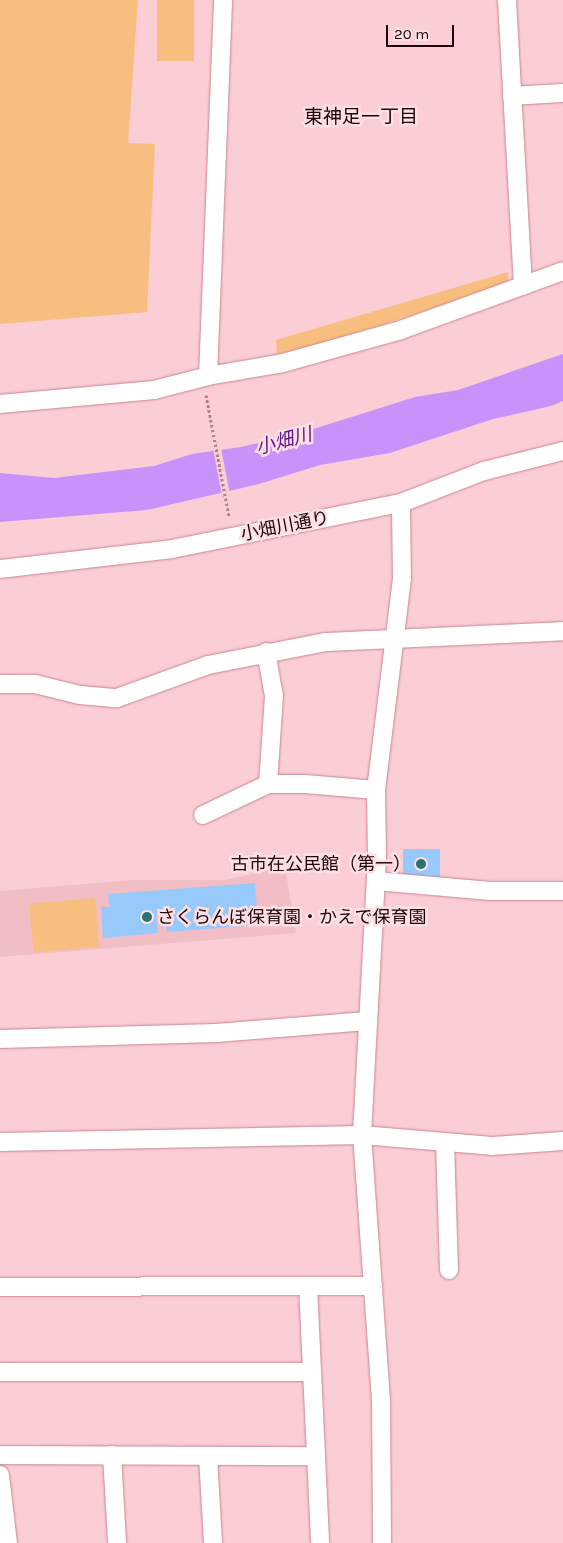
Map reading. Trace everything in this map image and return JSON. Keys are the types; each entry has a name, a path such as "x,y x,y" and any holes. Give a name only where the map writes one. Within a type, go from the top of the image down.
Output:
{"street":[{"path":"206,380 223,0"},
{"path":"507,0 523,286"},
{"path":"512,96 563,93"},
{"path":"0,404 154,390 283,363 401,330 563,271"},
{"name":"小畑川通り","path":"0,569 172,549 401,504 484,471 563,451"},
{"path":"382,1543 381,1400 362,1135 376,881 376,790 402,579 401,504"},
{"path":"0,684 35,684 80,695 117,698 208,665 266,652 325,642 563,631"},
{"path":"266,652 274,696 268,784"},
{"path":"203,815 268,784 305,784 376,790"},
{"path":"376,881 491,891 563,891"},
{"path":"0,1038 216,1033 368,1021"},
{"path":"0,1142 362,1135 492,1146 563,1141"},
{"path":"445,1143 449,1270"},
{"path":"308,1286 320,1543"},
{"path":"0,1287 373,1286"},
{"path":"0,1372 312,1372"},
{"path":"0,1455 316,1456"},
{"path":"112,1455 117,1543"},
{"path":"208,1456 213,1543"},
{"path":"0,1475 5,1540"}],"path":[{"path":"206,380 230,520"}],"shaded area":[{"path":"0,0 138,0 128,143 155,144 147,312 0,324"},
{"path":"157,0 194,0 194,61 157,61"},
{"path":"508,272 508,284 312,347 277,354 276,340"},
{"name":"さくらんぼ保育園・かえで保育園","path":"285,867 296,933 0,957 0,891 131,880 225,880"},
{"path":"95,898 99,947 34,953 29,904"}],"water":[{"name":"小畑川","path":"563,354 563,401 551,406 493,419 390,453 320,465 259,484 147,510 0,522 0,473 54,478 154,466 192,454 241,447 304,432 415,397 458,390"}],"pier":[{"path":"221,448 230,493 222,495 213,450"}],"building":[{"name":"古市在公民館（第一）","path":"403,849 440,849 440,879 403,879"},
{"path":"255,883 258,925 167,932 166,915 156,916 158,933 103,938 101,907 109,907 108,894"}],"place":[{"name":"古市在公民館（第一）","path":"421,864"},
{"name":"さくらんぼ保育園・かえで保育園","path":"147,917"}],"district":[{"name":"東神足一丁目","path":"361,118"}]}
